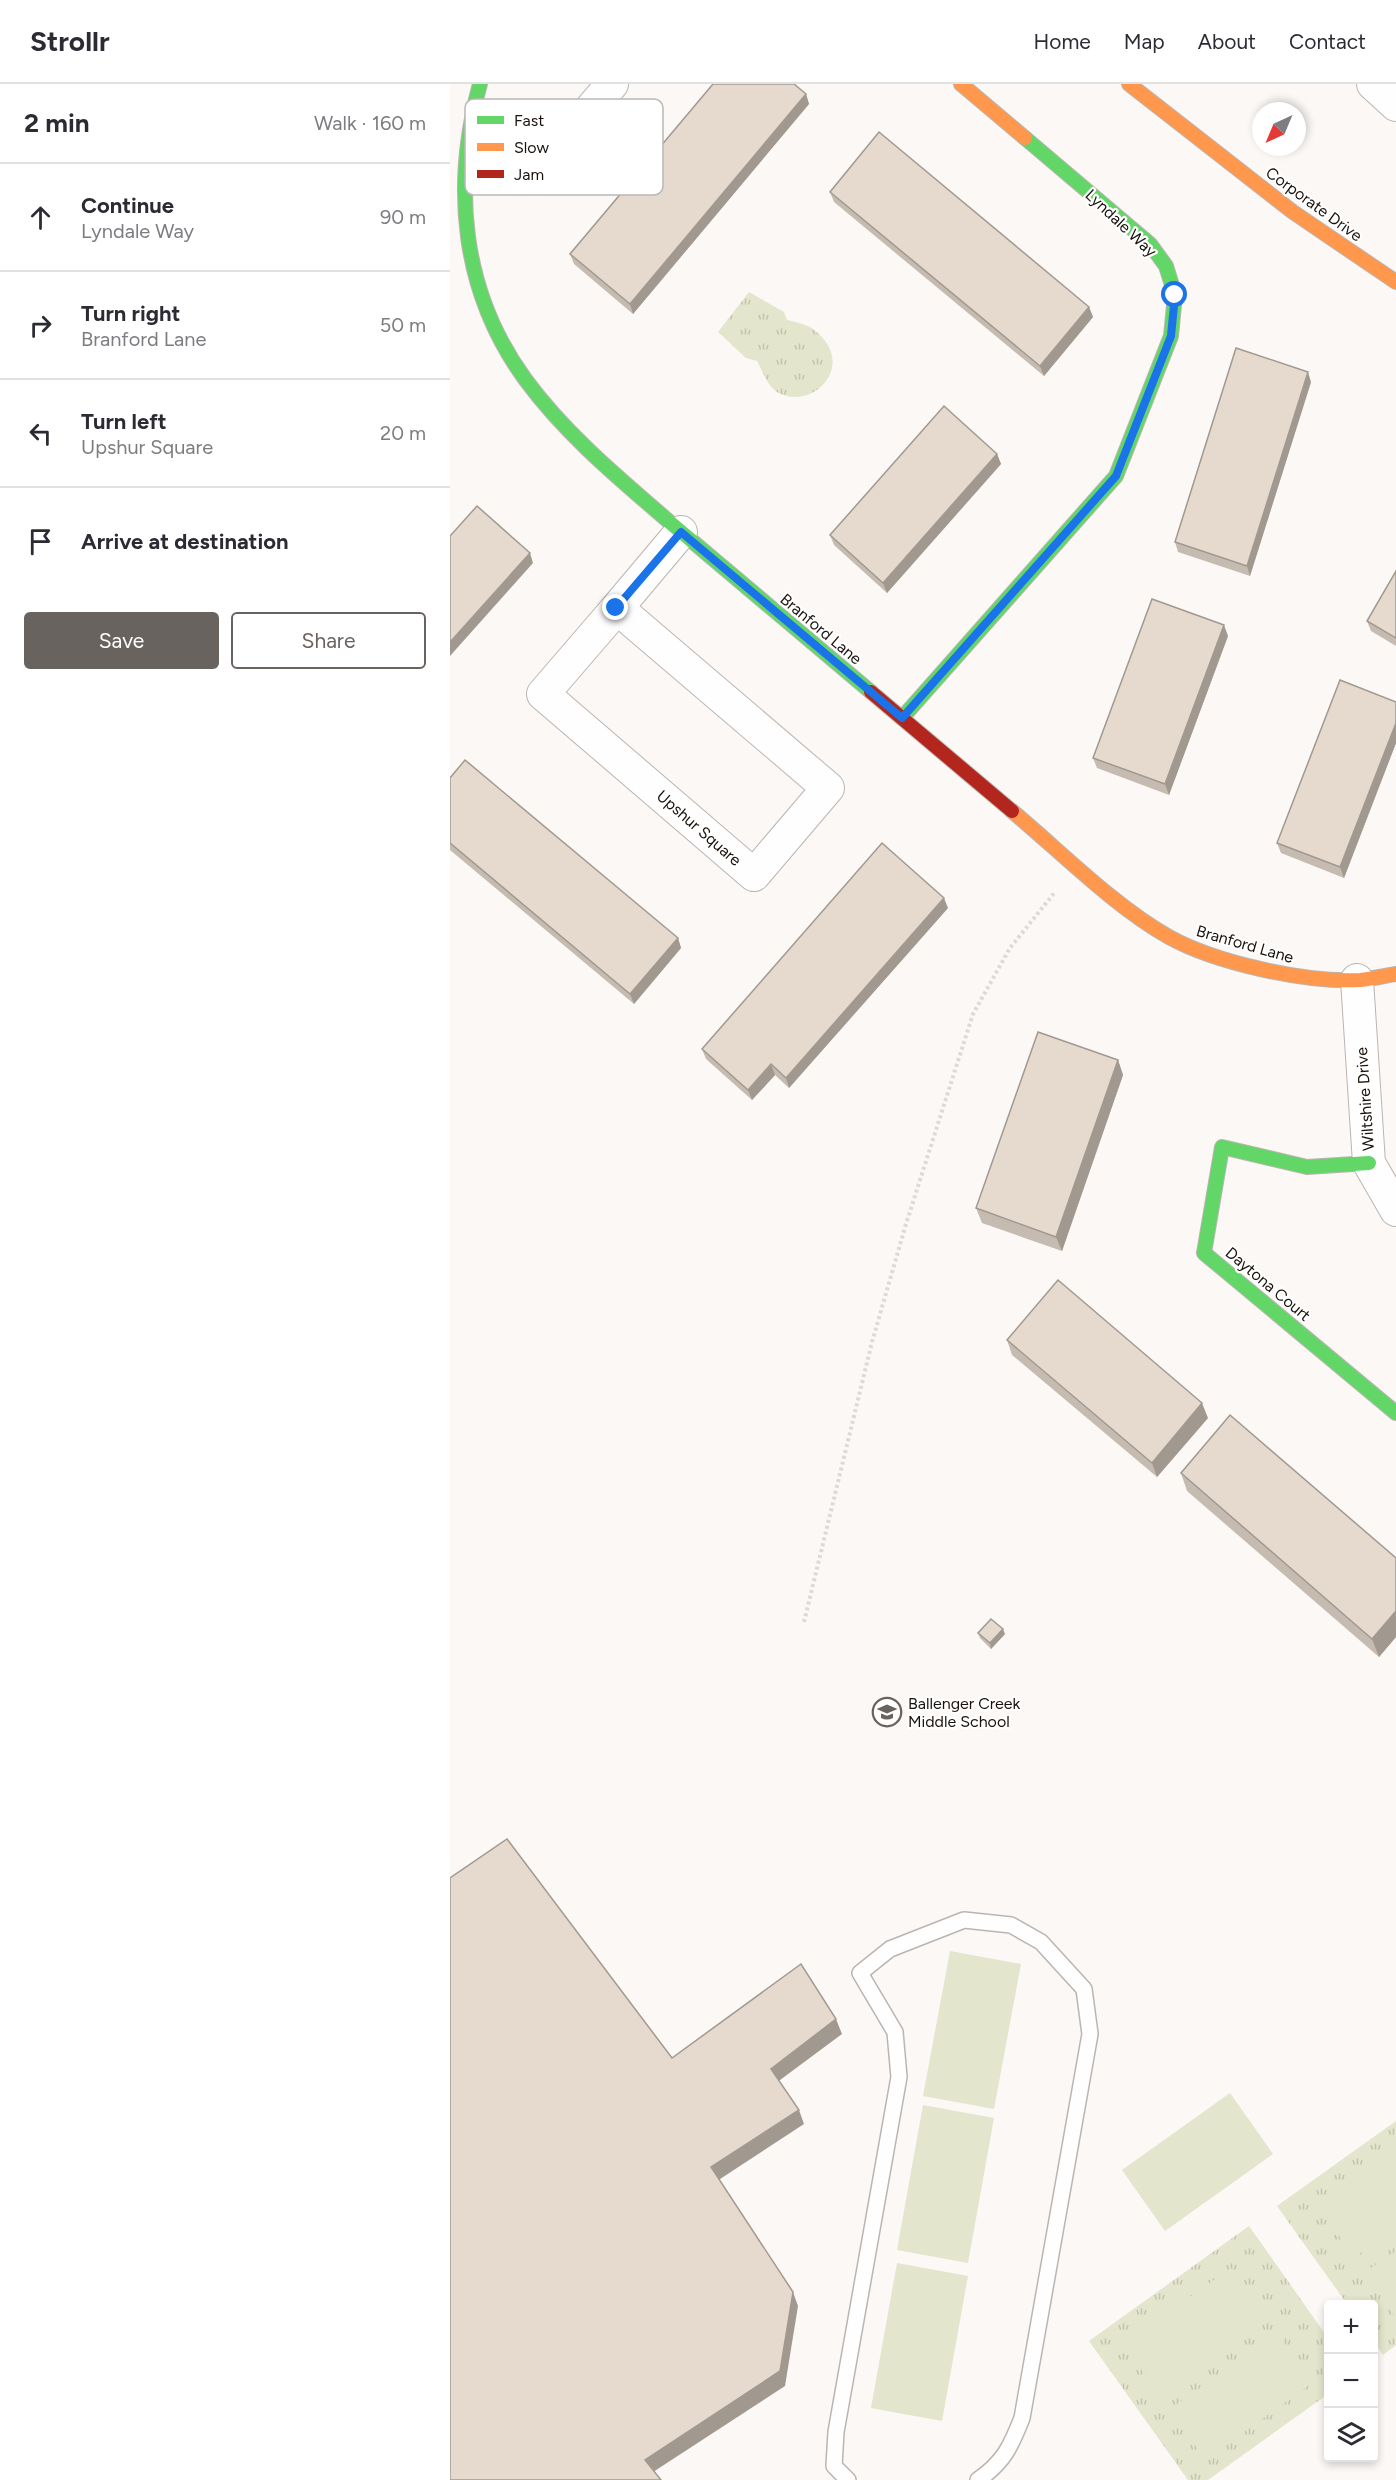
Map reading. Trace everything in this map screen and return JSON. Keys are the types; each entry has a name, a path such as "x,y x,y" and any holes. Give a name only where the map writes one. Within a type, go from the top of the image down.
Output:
{"street":[{"name":"Branford Lane","path":"477,99 480,84"},
{"path":"599,99 612,84"},
{"name":"Lyndale Way","path":"902,718 1116,476 1171,336 1175,295 1166,266 1150,244 962,84"},
{"name":"Corporate Drive","path":"1129,84 1316,227 1396,282"},
{"path":"1373,84 1396,105"},
{"name":"Branford Lane","path":"465,152 459,240 511,358 538,396 575,438 681,532 1116,900 1176,940 1227,958 1298,976 1357,980 1396,974"},
{"name":"Upshur Square","path":"616,608 828,788 754,875 543,694 616,608 681,532"},
{"name":"Wiltshire Drive","path":"1357,980 1369,1163 1396,1210"},
{"name":"Daytona Court","path":"1369,1163 1307,1167 1222,1147 1204,1253 1396,1413"}],"lane":[{"path":"848,2480 834,2466 836,2432 899,2077 895,2032 860,1973 890,1949 964,1920 1011,1925 1041,1942 1084,1989 1090,2034 1022,2418 1008,2453 978,2480"}],"path":[{"path":"804,1622 875,1332 906,1224 973,1014 1010,948 1058,890"}],"green space":[{"path":"749,292 784,312 787,320 813,329 826,343 832,357 831,370 826,382 816,391 804,396 791,397 777,392 768,382 757,361 746,358 718,332"},
{"path":"950,1951 1021,1964 994,2109 923,2096"},
{"path":"1230,2093 1273,2154 1165,2231 1122,2170"},
{"path":"923,2105 994,2118 968,2263 897,2250"},
{"path":"1396,2121 1396,2345 1383,2355 1378,2347 1378,2300 1344,2300 1277,2206"},
{"path":"1396,2152 1396,2227 1354,2258 1319,2206"},
{"path":"1249,2226 1324,2332 1324,2397 1208,2480 1188,2480 1089,2341"},
{"path":"1396,2251 1396,2318 1365,2272"},
{"path":"897,2263 968,2276 942,2421 871,2408"},
{"path":"1231,2268 1266,2317 1158,2395 1124,2343"},
{"path":"1277,2333 1312,2383 1205,2460 1170,2409"}],"building":[{"path":"713,84 794,84 806,94 630,304 570,254 620,195 663,195 663,143"},
{"path":"879,132 1089,307 1040,366 830,192"},
{"path":"1236,348 1308,372 1247,566 1175,542"},
{"path":"944,406 997,454 883,583 830,535"},
{"path":"477,506 530,553 450,642 450,536"},
{"path":"1396,571 1396,638 1367,621"},
{"path":"1152,599 1224,625 1165,784 1093,758"},
{"path":"1340,680 1396,702 1396,723 1340,867 1277,843"},
{"path":"465,760 678,938 630,994 450,843 450,778"},
{"path":"882,843 944,898 786,1078 771,1064 748,1090 702,1049"},
{"path":"1038,1032 1118,1060 1056,1237 976,1208"},
{"path":"1058,1280 1202,1403 1152,1463 1007,1340"},
{"path":"1230,1415 1396,1558 1396,1611 1372,1639 1181,1473"},
{"path":"991,1619 1003,1629 990,1643 978,1633"},
{"path":"507,1839 672,2058 801,1964 836,2019 771,2069 799,2110 711,2167 793,2292 780,2371 645,2460 661,2480 450,2480 450,1878"}],"traffic: fast":[{"path":"476,99 480,84"},
{"path":"902,718 1116,476 1171,336 1175,295 1166,266 1150,244 1025,138"},
{"path":"465,195 468,237 475,274 487,310 504,345 541,400 614,474 871,692"},
{"path":"1369,1163 1307,1167 1222,1147 1204,1253 1396,1413"}],"traffic: slow":[{"path":"961,84 1025,138"},
{"path":"1129,84 1293,212 1396,282"},
{"path":"1012,811 1128,910 1169,937 1188,946 1236,963 1288,975 1360,980 1396,974"}],"traffic: jam":[{"path":"871,692 1012,811"}],"place":[{"name":"Ballenger Creek Middle School","path":"887,1712"}],"route":[{"path":"616,608 681,532 902,718 1116,476 1171,336 1175,295"}]}
